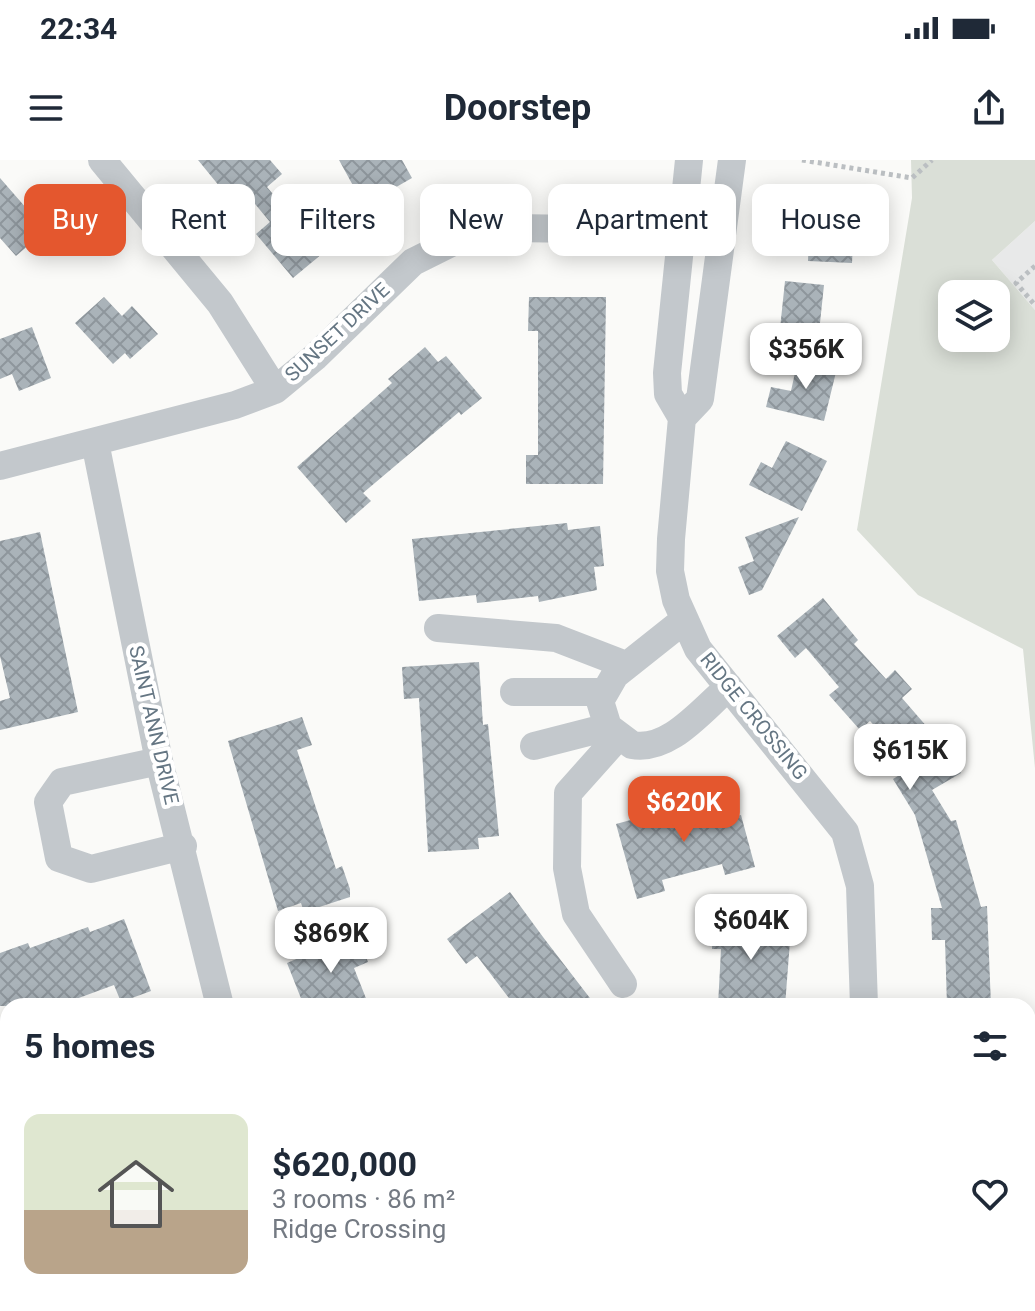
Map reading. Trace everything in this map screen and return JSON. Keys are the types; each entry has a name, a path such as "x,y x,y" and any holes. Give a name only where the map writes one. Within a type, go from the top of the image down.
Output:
{"street":[{"path":"102,160 220,303 275,390"},
{"name":"RIDGE CROSSING","path":"686,184 689,160"},
{"name":"RIDGE CROSSING","path":"728,184 732,160"},
{"name":"SUNSET DRIVE","path":"0,466 235,405 275,390 315,357 413,262 449,241 480,231 548,228"},
{"name":"RIDGE CROSSING","path":"678,256 667,373 668,394 682,418 670,571 683,621 698,649 845,832 860,886 864,998"},
{"name":"RIDGE CROSSING","path":"682,418 700,399 717,256"},
{"name":"SAINT ANN DRIVE","path":"95,442 159,761 183,846 218,998"},
{"path":"683,621 626,665 603,692 602,716 613,732 644,747 658,744 729,687"},
{"path":"438,628 556,638 626,665"},
{"path":"514,692 603,692"},
{"path":"534,746 613,732"},
{"path":"613,732 568,793 567,868 576,914 623,984"},
{"path":"159,761 62,782 48,802 59,858 91,869 183,846"}],"path":[{"path":"802,160 912,178 932,160"},
{"path":"1035,266 1016,283 1035,305"}],"shaded area":[{"path":"911,160 1035,160 1035,221 992,260 1009,280 938,280 938,352 1010,352 1010,281 1035,310 1035,768 1023,649 918,595 857,530 912,198"},
{"path":"1035,221 1035,310 1010,280 992,260"}],"building":[{"path":"198,160 270,160 282,174 267,187 271,192 271,252 256,234 270,222 255,204 255,184 218,184"},
{"path":"339,160 402,160 412,178 402,184 352,184"},
{"path":"0,178 24,206 24,249 16,256 0,238"},
{"path":"274,256 319,256 293,278"},
{"path":"808,256 852,256 852,263 808,261"},
{"path":"785,281 824,285 818,342 779,338"},
{"path":"104,297 122,316 132,306 158,334 130,359 125,353 113,364 75,323"},
{"path":"529,297 606,297 603,484 526,484 526,455 538,455 538,331 528,331"},
{"path":"32,327 51,378 19,391 12,374 0,379 0,339"},
{"path":"425,347 438,362 446,356 482,398 461,415 459,412 363,493 371,501 346,523 297,467 392,383 388,379"},
{"path":"798,359 837,368 824,421 766,407 771,387 791,391"},
{"path":"786,441 827,461 802,511 749,485 761,462 772,468"},
{"path":"799,517 762,590 749,595 738,567 754,561 745,537"},
{"path":"567,523 568,530 600,526 604,566 594,567 597,590 539,602 538,596 477,603 476,595 419,601 412,539"},
{"path":"40,532 78,712 0,730 0,701 10,698 0,656 0,541"},
{"path":"823,598 858,640 854,644 886,679 895,670 912,689 902,698 928,728 932,726 961,773 932,790 951,821 956,820 981,907 987,906 991,998 947,998 945,940 932,940 931,908 942,908 915,815 893,779 911,768 886,728 881,733 870,721 860,730 829,695 839,687 806,648 795,658 777,636"},
{"path":"479,662 483,725 488,724 499,836 478,838 479,849 428,852 419,698 404,699 402,667"},
{"path":"302,717 312,745 297,750 336,869 342,866 350,897 304,912 301,903 278,911 228,741"},
{"path":"726,794 732,817 741,815 755,867 725,875 722,864 662,880 665,891 637,899 616,824"},
{"path":"510,892 590,998 509,998 477,956 466,964 447,939"},
{"path":"713,916 764,919 763,926 791,928 786,998 718,998 721,949 712,949"},
{"path":"124,919 151,991 132,998 119,998 114,985 79,998 0,998 0,953 28,943 30,948 88,927 90,932"},
{"path":"357,933 368,962 354,968 366,998 301,998 287,963"}]}
